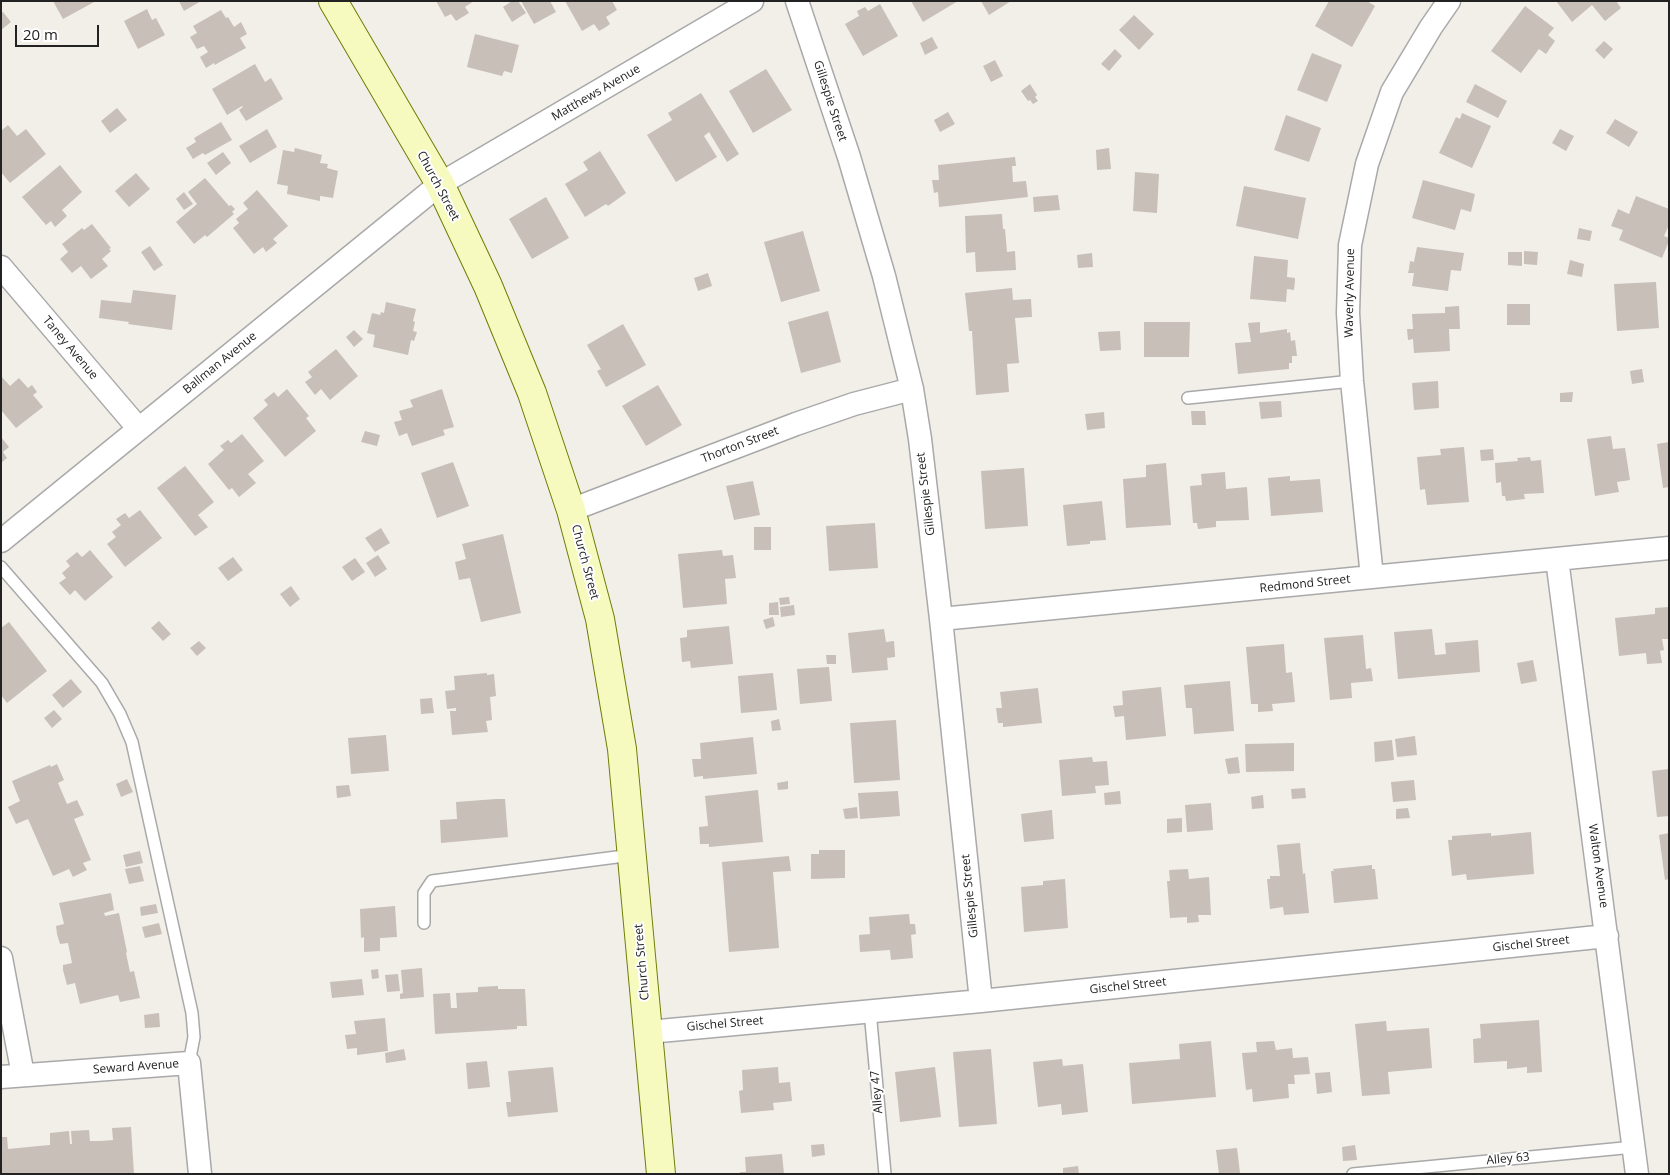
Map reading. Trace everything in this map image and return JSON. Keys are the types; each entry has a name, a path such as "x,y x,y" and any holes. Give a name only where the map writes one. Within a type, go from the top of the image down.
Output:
{"main road":[{"name":"Church Street","path":"333,1 440,184 488,286 528,384 571,510 600,619 622,749 661,1174"}],"street":[{"name":"Matthews Avenue","path":"440,184 752,1"},
{"name":"Gillespie Street","path":"797,1 849,157 882,267 912,389 920,439 941,619 980,1001"},
{"name":"Waverly Avenue","path":"1372,577 1352,381 1348,313 1350,245 1367,164 1392,92 1431,26 1449,1"},
{"name":"Ballman Avenue","path":"1,542 440,184"},
{"name":"Taney Avenue","path":"1,267 139,429"},
{"name":"Thorton Street","path":"571,510 796,424 854,404 912,389"},
{"name":"Redmond Street","path":"941,619 1669,548"},
{"name":"Walton Avenue","path":"1557,559 1637,1174"},
{"name":"Gischel Street","path":"649,1032 980,1001 1607,936"},
{"path":"1,958 12,1076"},
{"name":"Seward Avenue","path":"12,1076 189,1063 200,1174"}],"lane":[{"path":"1188,398 1352,381"},
{"path":"1,567 102,683 120,714 132,742 192,1013 194,1037 189,1063"},
{"path":"424,923 424,893 432,881 632,855"},
{"name":"Alley 47","path":"870,1011 885,1174"},
{"name":"Alley 63","path":"1353,1174 1634,1147"}],"building":[{"path":"53,1 96,1 63,19"},
{"path":"179,1 201,1 184,11"},
{"path":"436,1 474,1 465,7 469,13 456,21 451,14 445,17"},
{"path":"512,1 518,1 526,13 512,22 503,7"},
{"path":"521,1 550,1 556,12 534,24"},
{"path":"565,1 612,1 617,10 606,17 610,24 606,27 599,31 594,24 582,31"},
{"path":"911,1 958,1 923,22"},
{"path":"981,1 1011,1 989,15"},
{"path":"1329,1 1367,1 1375,6 1352,47 1315,26"},
{"path":"1556,1 1616,1 1621,8 1605,21 1592,5 1572,22"},
{"path":"880,4 898,36 863,56 845,24 859,16 857,11 865,7 868,11"},
{"path":"1525,6 1554,28 1548,35 1555,41 1546,54 1539,49 1521,73 1491,51"},
{"path":"147,9 152,20 156,18 165,35 138,49 124,21"},
{"path":"221,10 234,27 241,22 247,34 240,38 246,48 206,68 200,57 208,52 204,46 197,49 190,37 197,33 193,26"},
{"path":"3,12 11,22 1,30 1,13"},
{"path":"1134,15 1154,34 1139,50 1119,30"},
{"path":"475,34 519,45 512,73 504,71 502,76 467,67"},
{"path":"932,37 938,48 925,55 920,43"},
{"path":"1604,41 1613,49 1604,59 1595,50"},
{"path":"1115,49 1122,56 1109,71 1101,64"},
{"path":"1312,53 1342,65 1327,102 1297,90"},
{"path":"995,60 1003,76 991,82 983,66"},
{"path":"255,64 265,82 271,78 283,99 246,121 239,110 242,106 227,115 212,89"},
{"path":"766,69 792,110 753,133 729,91"},
{"path":"1030,84 1037,95 1035,97 1038,101 1033,104 1030,100 1028,101 1021,91"},
{"path":"1475,84 1507,101 1498,118 1466,102"},
{"path":"701,93 739,154 727,162 709,132 704,136 717,157 676,182 647,135 672,120 668,113"},
{"path":"117,108 127,120 110,133 101,121"},
{"path":"948,112 955,124 940,132 934,120"},
{"path":"1462,113 1491,126 1472,168 1439,153 1456,117 1460,119"},
{"path":"1286,115 1321,128 1309,162 1274,150"},
{"path":"1615,119 1638,132 1629,147 1606,133"},
{"path":"221,122 232,140 205,155 203,153 193,159 186,148 196,142 194,138"},
{"path":"8,125 17,136 26,129 46,154 10,183 1,172 1,131"},
{"path":"267,129 277,147 250,163 239,146"},
{"path":"1560,129 1574,136 1566,151 1552,143"},
{"path":"295,148 322,155 320,163 328,164 327,168 338,171 333,198 320,196 320,201 287,194 288,186 277,184 283,150 294,152"},
{"path":"1109,148 1111,169 1097,170 1096,150"},
{"path":"600,151 626,193 608,206 606,204 585,217 565,184 588,170 583,162"},
{"path":"223,152 231,163 216,175 207,163"},
{"path":"1015,157 1016,166 1012,166 1013,182 1026,181 1028,197 939,207 938,192 934,193 932,180 939,180 938,165"},
{"path":"60,165 82,192 62,210 67,216 55,227 51,221 46,225 22,197"},
{"path":"1135,172 1159,174 1157,213 1133,211"},
{"path":"136,173 150,189 129,207 115,191"},
{"path":"205,178 229,206 231,205 235,209 232,212 234,214 207,237 205,235 194,244 176,222 197,204 188,192"},
{"path":"1423,180 1475,194 1471,212 1461,209 1455,230 1412,218"},
{"path":"1244,186 1306,198 1298,239 1236,226"},
{"path":"257,190 288,226 273,239 277,243 266,252 263,247 254,254 233,228 239,223 236,219 248,209 243,203"},
{"path":"184,192 193,204 184,210 176,199"},
{"path":"1058,195 1060,210 1034,212 1033,197"},
{"path":"1636,196 1669,209 1669,225 1664,236 1669,238 1669,241 1662,258 1619,240 1623,230 1611,226 1618,209 1629,214"},
{"path":"546,197 569,238 532,259 509,219"},
{"path":"1002,214 1007,252 1015,251 1016,270 976,272 975,252 966,253 965,216"},
{"path":"92,224 111,248 109,249 111,251 102,259 108,266 91,279 81,266 72,273 60,259 68,252 62,244 82,228 84,230"},
{"path":"1579,228 1592,231 1590,241 1577,239"},
{"path":"803,231 820,291 781,302 764,242"},
{"path":"150,246 163,265 154,271 141,252"},
{"path":"1417,247 1464,253 1461,271 1451,270 1448,291 1412,286 1414,273 1408,273 1410,261 1414,262"},
{"path":"1524,251 1538,252 1537,265 1524,264"},
{"path":"1508,252 1522,252 1522,266 1508,265"},
{"path":"1092,253 1093,267 1078,268 1077,255"},
{"path":"1254,256 1288,260 1287,277 1295,278 1295,280 1294,290 1287,289 1286,302 1250,299"},
{"path":"1570,260 1584,264 1582,277 1567,274"},
{"path":"708,273 712,286 698,291 694,278"},
{"path":"1656,282 1659,328 1617,331 1614,284"},
{"path":"1012,288 1013,300 1031,299 1032,317 1015,318 1019,363 1007,364 1009,392 976,395 972,331 969,331 965,293"},
{"path":"133,290 176,295 172,330 99,318 101,300 131,303"},
{"path":"386,302 416,309 413,331 417,332 414,341 411,340 408,355 373,347 375,335 367,333 372,313 380,315 381,312 384,313"},
{"path":"1507,304 1530,304 1530,325 1507,325"},
{"path":"1459,306 1460,329 1449,329 1450,351 1414,353 1413,339 1408,340 1407,329 1413,329 1412,314 1445,313 1445,307"},
{"path":"828,311 841,362 801,373 788,322"},
{"path":"1144,322 1190,322 1189,357 1144,357"},
{"path":"1260,322 1260,333 1287,329 1287,333 1290,332 1291,341 1295,340 1297,356 1292,356 1292,363 1289,363 1289,369 1238,374 1235,343 1251,342 1248,323"},
{"path":"623,324 646,365 606,387 597,371 601,369 587,345"},
{"path":"354,330 363,339 354,347 346,337"},
{"path":"1120,331 1121,350 1100,351 1098,332"},
{"path":"336,349 358,376 330,400 321,389 315,395 305,382 312,377 308,372"},
{"path":"1642,369 1644,382 1632,384 1630,371"},
{"path":"1,376 10,386 19,378 28,388 32,385 37,392 33,395 43,407 16,428 1,410"},
{"path":"1438,381 1439,408 1414,410 1412,383"},
{"path":"658,385 682,425 646,446 622,406"},
{"path":"287,389 309,416 306,418 316,431 285,457 253,418 268,405 264,400 274,392 278,397"},
{"path":"442,389 454,427 443,430 445,435 412,446 407,433 399,436 394,422 402,420 399,411 413,407 410,400"},
{"path":"1573,392 1572,402 1560,402 1560,393"},
{"path":"1281,401 1282,417 1261,419 1259,402"},
{"path":"1191,411 1205,411 1206,425 1192,425"},
{"path":"1104,412 1105,428 1087,430 1085,414"},
{"path":"365,431 380,435 377,446 361,442"},
{"path":"242,434 264,461 248,474 256,483 239,497 232,488 229,490 208,464 224,450 220,446 228,440 231,443"},
{"path":"1611,436 1613,449 1625,448 1630,480 1617,482 1619,492 1595,496 1587,439"},
{"path":"1,437 9,447 3,452 7,458 1,463"},
{"path":"1669,442 1669,487 1663,488 1657,444"},
{"path":"1464,447 1469,502 1427,505 1425,489 1420,490 1417,457 1441,455 1440,449"},
{"path":"1493,449 1494,460 1481,461 1480,450"},
{"path":"1530,457 1531,461 1541,460 1544,493 1524,494 1525,499 1506,501 1505,496 1502,496 1501,482 1496,483 1495,463 1518,461 1517,458"},
{"path":"453,462 469,506 437,518 421,473"},
{"path":"1166,463 1171,525 1126,528 1123,479 1146,477 1146,465"},
{"path":"185,466 214,502 198,515 208,527 195,536 157,488"},
{"path":"1024,468 1028,526 985,529 981,471"},
{"path":"1225,472 1226,489 1247,487 1249,520 1216,521 1216,527 1198,529 1197,523 1193,523 1190,486 1202,485 1201,474"},
{"path":"1290,476 1290,481 1320,479 1323,512 1271,516 1268,478"},
{"path":"753,481 760,515 734,520 726,486"},
{"path":"1102,501 1106,540 1090,541 1090,544 1067,546 1063,505"},
{"path":"140,510 162,538 125,567 107,544 116,537 112,532 121,525 116,519 125,513 129,518"},
{"path":"875,523 878,568 829,571 826,526"},
{"path":"754,527 771,527 771,550 754,550"},
{"path":"381,528 390,543 375,552 365,538"},
{"path":"503,534 521,613 481,622 470,578 459,580 455,562 466,559 462,544"},
{"path":"90,550 113,577 85,601 75,590 70,595 59,583 66,578 62,573 70,566 66,561 77,552 82,557"},
{"path":"722,550 723,556 733,555 736,578 725,579 727,604 683,608 678,554"},
{"path":"378,555 387,569 375,577 366,563"},
{"path":"233,557 243,570 228,581 218,568"},
{"path":"355,558 365,572 352,581 342,567"},
{"path":"291,586 300,599 290,607 280,594"},
{"path":"789,597 790,604 780,605 779,598"},
{"path":"778,602 779,615 769,615 769,603"},
{"path":"794,605 795,615 781,617 780,607"},
{"path":"1669,607 1669,639 1662,639 1664,650 1660,651 1662,663 1647,664 1646,653 1619,656 1615,618 1655,614 1655,608"},
{"path":"773,617 775,626 766,629 763,620"},
{"path":"159,621 171,634 163,641 151,628"},
{"path":"9,622 47,671 7,703 1,695 1,628"},
{"path":"729,626 733,664 691,668 690,661 682,662 680,638 687,637 687,630"},
{"path":"884,629 886,642 894,641 895,657 887,658 888,670 852,673 848,633"},
{"path":"1432,629 1435,655 1446,654 1445,643 1478,640 1480,672 1398,679 1394,632"},
{"path":"1363,635 1366,669 1371,668 1373,681 1351,683 1352,698 1330,700 1324,638"},
{"path":"199,641 206,648 197,656 190,648"},
{"path":"1284,644 1286,673 1292,672 1295,702 1272,704 1273,711 1258,712 1258,704 1251,704 1246,647"},
{"path":"826,655 836,655 836,664 827,664"},
{"path":"1533,660 1537,681 1521,684 1517,663"},
{"path":"829,667 832,701 800,704 797,669"},
{"path":"487,673 487,675 494,674 496,696 490,697 492,720 486,721 488,732 452,735 450,711 456,711 456,708 447,709 445,691 455,690 454,676"},
{"path":"773,673 777,710 741,713 738,676"},
{"path":"71,679 82,692 63,708 52,695"},
{"path":"1230,681 1234,731 1194,734 1192,708 1186,708 1184,685"},
{"path":"1161,687 1166,736 1126,740 1124,716 1115,717 1113,706 1123,705 1122,691"},
{"path":"1038,688 1042,723 1003,727 1003,723 998,723 996,708 1002,708 1000,692"},
{"path":"432,698 434,713 421,714 420,699"},
{"path":"54,710 62,719 52,728 44,718"},
{"path":"779,719 781,730 772,731 771,721"},
{"path":"896,720 900,780 854,783 850,723"},
{"path":"386,735 389,771 351,774 348,738"},
{"path":"1415,736 1417,755 1397,757 1395,739"},
{"path":"753,737 757,774 703,779 703,776 694,777 692,759 701,759 700,743"},
{"path":"1392,740 1394,760 1375,762 1374,742"},
{"path":"1294,743 1294,771 1246,772 1245,744"},
{"path":"1092,757 1093,762 1107,761 1109,785 1095,786 1096,793 1062,796 1059,760"},
{"path":"1238,757 1240,773 1228,774 1225,759"},
{"path":"57,764 64,780 58,783 67,804 77,800 84,815 74,819 91,860 83,863 87,870 73,877 69,869 53,876 28,819 16,824 8,807 20,801 12,781 50,765 51,767"},
{"path":"1669,769 1669,816 1657,817 1652,771"},
{"path":"127,779 133,792 121,797 116,784"},
{"path":"1414,780 1416,800 1393,802 1391,782"},
{"path":"788,781 788,789 778,790 777,783"},
{"path":"349,785 351,796 337,798 336,786"},
{"path":"1305,788 1306,798 1292,799 1291,789"},
{"path":"758,790 763,842 709,847 709,844 700,844 699,827 708,826 705,796"},
{"path":"898,791 900,816 860,819 858,793"},
{"path":"1120,791 1121,804 1105,805 1104,793"},
{"path":"1263,795 1264,808 1252,809 1251,797"},
{"path":"505,799 508,837 441,843 440,820 457,819 456,802"},
{"path":"1211,803 1213,830 1187,832 1185,805"},
{"path":"857,807 858,818 845,819 843,809"},
{"path":"1408,808 1410,818 1396,819 1396,809"},
{"path":"1052,810 1054,839 1024,842 1021,814"},
{"path":"1182,818 1182,832 1167,833 1167,819"},
{"path":"1531,832 1534,874 1467,880 1466,874 1452,876 1448,840 1452,840 1452,836 1491,833 1491,836"},
{"path":"1669,833 1669,879 1665,880 1659,835"},
{"path":"1300,843 1309,913 1284,915 1283,907 1270,909 1267,879 1270,879 1270,876 1280,876 1277,845"},
{"path":"819,850 845,850 845,878 811,879 811,854 819,854"},
{"path":"140,851 143,863 126,867 123,855"},
{"path":"789,856 791,871 773,872 779,948 729,952 722,862"},
{"path":"1372,865 1372,869 1375,869 1378,899 1334,903 1331,871 1334,871 1333,869"},
{"path":"140,866 144,881 129,884 125,869"},
{"path":"1188,869 1189,879 1209,877 1211,915 1198,915 1199,922 1187,923 1187,917 1170,918 1167,881 1170,881 1169,870"},
{"path":"1065,879 1068,928 1024,932 1021,887 1043,885 1043,881"},
{"path":"111,893 114,910 104,913 105,916 119,913 130,972 134,971 140,998 120,1002 118,995 80,1004 75,983 67,985 63,970 63,965 72,963 68,943 60,944 57,934 56,926 64,924 59,903"},
{"path":"156,904 158,913 141,916 140,907"},
{"path":"395,906 397,937 380,938 380,951 364,952 364,937 361,938 360,909"},
{"path":"909,914 910,924 915,924 916,934 911,935 913,958 891,960 890,950 860,952 859,935 870,934 869,917"},
{"path":"159,923 162,934 145,938 142,927"},
{"path":"422,968 424,997 400,999 400,994 403,993 401,970"},
{"path":"378,969 379,978 372,979 371,970"},
{"path":"398,974 400,991 387,992 385,975"},
{"path":"362,979 364,995 332,998 330,982"},
{"path":"498,986 498,989 525,989 527,1026 517,1026 517,1029 435,1034 433,994 450,993 451,1008 457,1008 456,993 478,992 478,987"},
{"path":"159,1013 160,1027 145,1028 144,1015"},
{"path":"385,1018 388,1051 357,1055 357,1048 347,1049 345,1035 356,1034 354,1021"},
{"path":"1539,1020 1542,1072 1527,1073 1527,1067 1507,1069 1507,1061 1474,1063 1473,1039 1481,1038 1480,1024"},
{"path":"1386,1021 1387,1031 1429,1028 1432,1068 1388,1072 1390,1094 1362,1096 1355,1024"},
{"path":"1211,1041 1216,1097 1132,1104 1129,1063 1180,1059 1179,1044"},
{"path":"1274,1041 1276,1050 1292,1048 1293,1058 1308,1057 1310,1074 1294,1075 1295,1084 1288,1084 1289,1098 1253,1102 1252,1089 1246,1090 1242,1053 1257,1052 1256,1042"},
{"path":"404,1049 406,1060 386,1063 385,1053"},
{"path":"991,1049 997,1124 959,1127 953,1052"},
{"path":"1062,1059 1063,1066 1083,1064 1088,1112 1062,1115 1061,1104 1038,1107 1033,1062"},
{"path":"487,1061 490,1087 468,1089 466,1063"},
{"path":"553,1067 558,1112 508,1117 506,1102 511,1102 508,1071"},
{"path":"778,1067 779,1083 790,1082 792,1101 773,1103 774,1110 741,1113 739,1091 743,1090 742,1070"},
{"path":"935,1067 941,1117 900,1122 895,1072"},
{"path":"1330,1072 1332,1092 1317,1094 1315,1073"},
{"path":"131,1127 134,1174 1,1174 1,1137 7,1137 8,1149 50,1145 50,1133 69,1131 70,1144 72,1144 71,1131 89,1130 90,1141 113,1140 112,1128"},
{"path":"824,1144 825,1155 812,1157 811,1145"},
{"path":"1355,1145 1357,1160 1343,1161 1342,1147"},
{"path":"1237,1148 1240,1173 1219,1174 1216,1150"},
{"path":"782,1154 784,1174 740,1174 740,1172 746,1172 745,1157"},
{"path":"1078,1166 1079,1174 1063,1174 1063,1168"}]}
